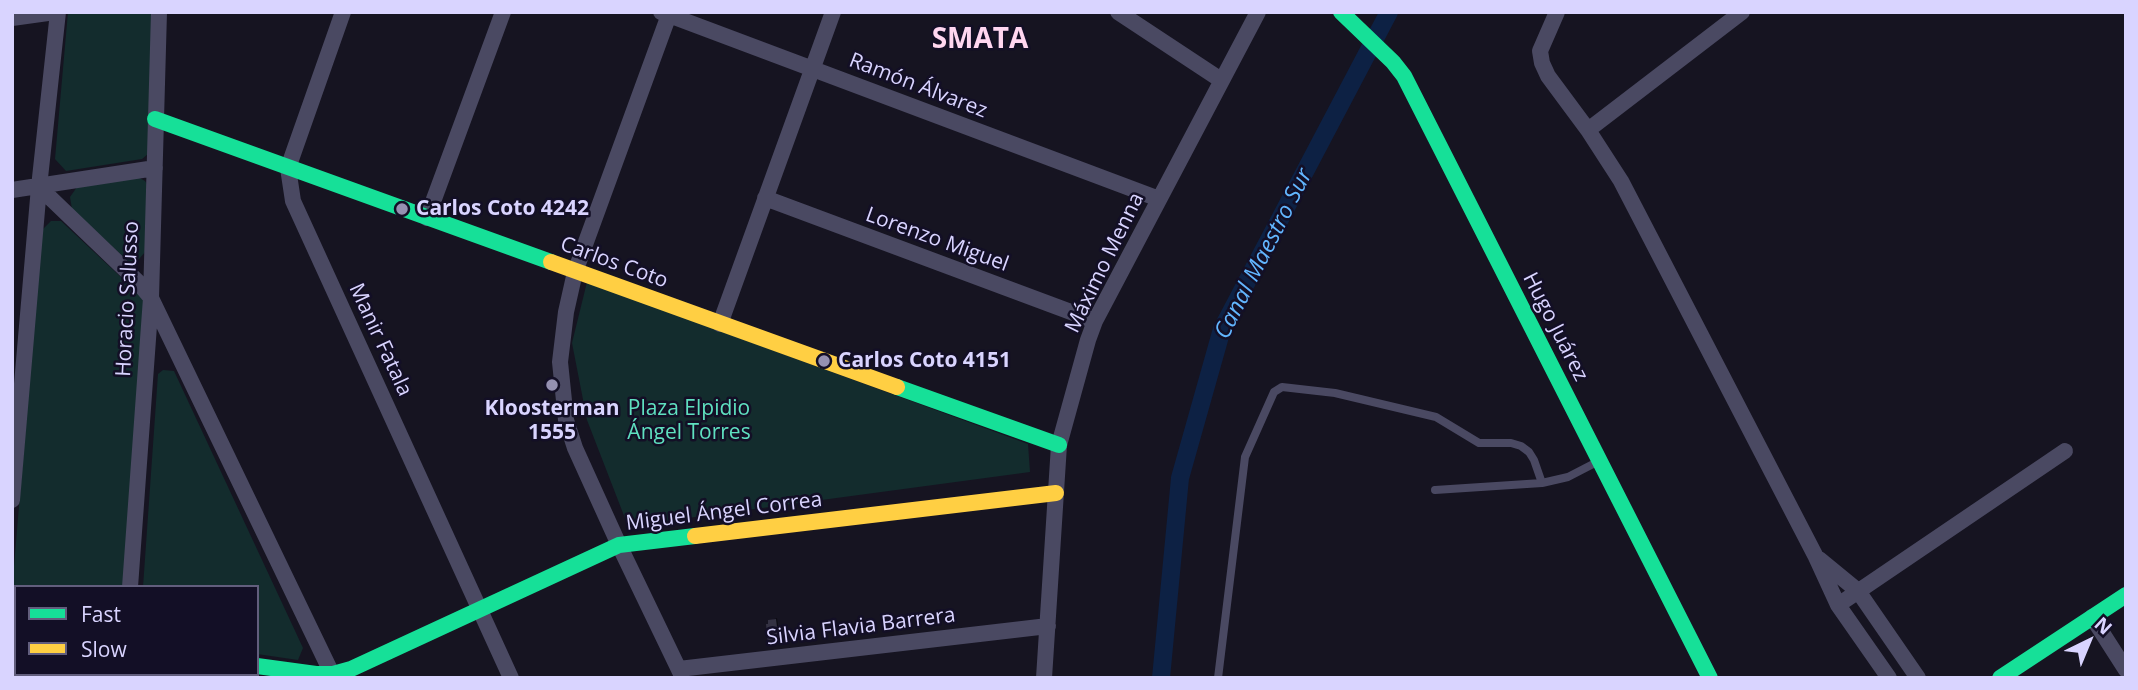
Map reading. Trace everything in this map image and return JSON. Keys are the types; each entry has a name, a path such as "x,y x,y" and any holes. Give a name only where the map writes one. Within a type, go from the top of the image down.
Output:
{"street":[{"path":"12,18 57,12 12,500"},
{"name":"Horacio Salusso","path":"130,585 151,298 159,12"},
{"name":"Manir Fatala","path":"343,12 288,168 293,201 511,678"},
{"path":"427,218 503,12"},
{"path":"720,324 833,12"},
{"path":"1118,12 1221,80"},
{"name":"Máximo Menna","path":"1044,678 1059,445 1064,420 1095,321 1258,12"},
{"name":"Hugo Juárez","path":"1341,12 1404,76 1710,678"},
{"path":"1557,12 1540,51 1548,76 1621,181 1815,555 1838,605 1889,678"},
{"path":"1588,130 1742,12"},
{"path":"667,13 575,272 561,352 566,420 575,447 681,673"},
{"name":"Ramón Álvarez","path":"667,13 1159,199"},
{"name":"Carlos Coto","path":"155,119 1059,445"},
{"path":"12,190 155,168"},
{"path":"39,187 137,281 151,298 333,676"},
{"name":"Lorenzo Miguel","path":"765,198 1095,321"},
{"path":"1838,605 2065,451"},
{"name":"Miguel Ángel Correa","path":"259,666 333,676 619,545 1056,493"},
{"path":"1815,555 1858,591 1918,678"},
{"path":"2000,678 2126,595"},
{"path":"2092,617 2126,670"},
{"name":"Silvia Flavia Barrera","path":"681,673 1048,626"}],"lane":[{"path":"1218,678 1245,457 1274,392 1282,387 1335,393 1436,417 1479,443 1510,443 1521,446 1534,460 1542,482"},
{"path":"1435,490 1542,482 1568,477 1600,461"}],"green space":[{"path":"68,12 153,12 148,154 142,159 66,171 55,159"},
{"path":"138,177 145,181 150,189 146,251 139,259 129,262 72,209 70,197 77,187"},
{"path":"51,221 61,221 140,295 144,303 123,585 14,585 14,621 12,590 42,230"},
{"name":"Plaza Elpidio Ángel Torres","path":"587,282 1028,444 1030,472 628,526 587,420 572,343"},
{"path":"163,370 174,371 303,648 298,660 259,654 259,585 143,585 158,374"}],"building":[{"path":"776,619 779,643 768,644 766,624 768,620"}],"waterway":[{"name":"Canal Maestro Sur","path":"1161,678 1180,478 1222,329 1389,12"}],"traffic: fast":[{"path":"1341,12 1404,76 1710,678"},
{"path":"155,119 551,262"},
{"path":"897,387 1059,445"},
{"path":"259,666 316,674 333,674 351,669 619,545 695,536"},
{"path":"2000,678 2126,595"}],"traffic: slow":[{"path":"551,262 897,387"},
{"path":"695,536 1056,493"}],"place":[{"name":"Carlos Coto 4242","path":"402,209"},
{"name":"Carlos Coto 4151","path":"824,361"},
{"name":"Kloosterman 1555","path":"552,385"}],"district":[{"name":"SMATA","path":"980,40"}]}
